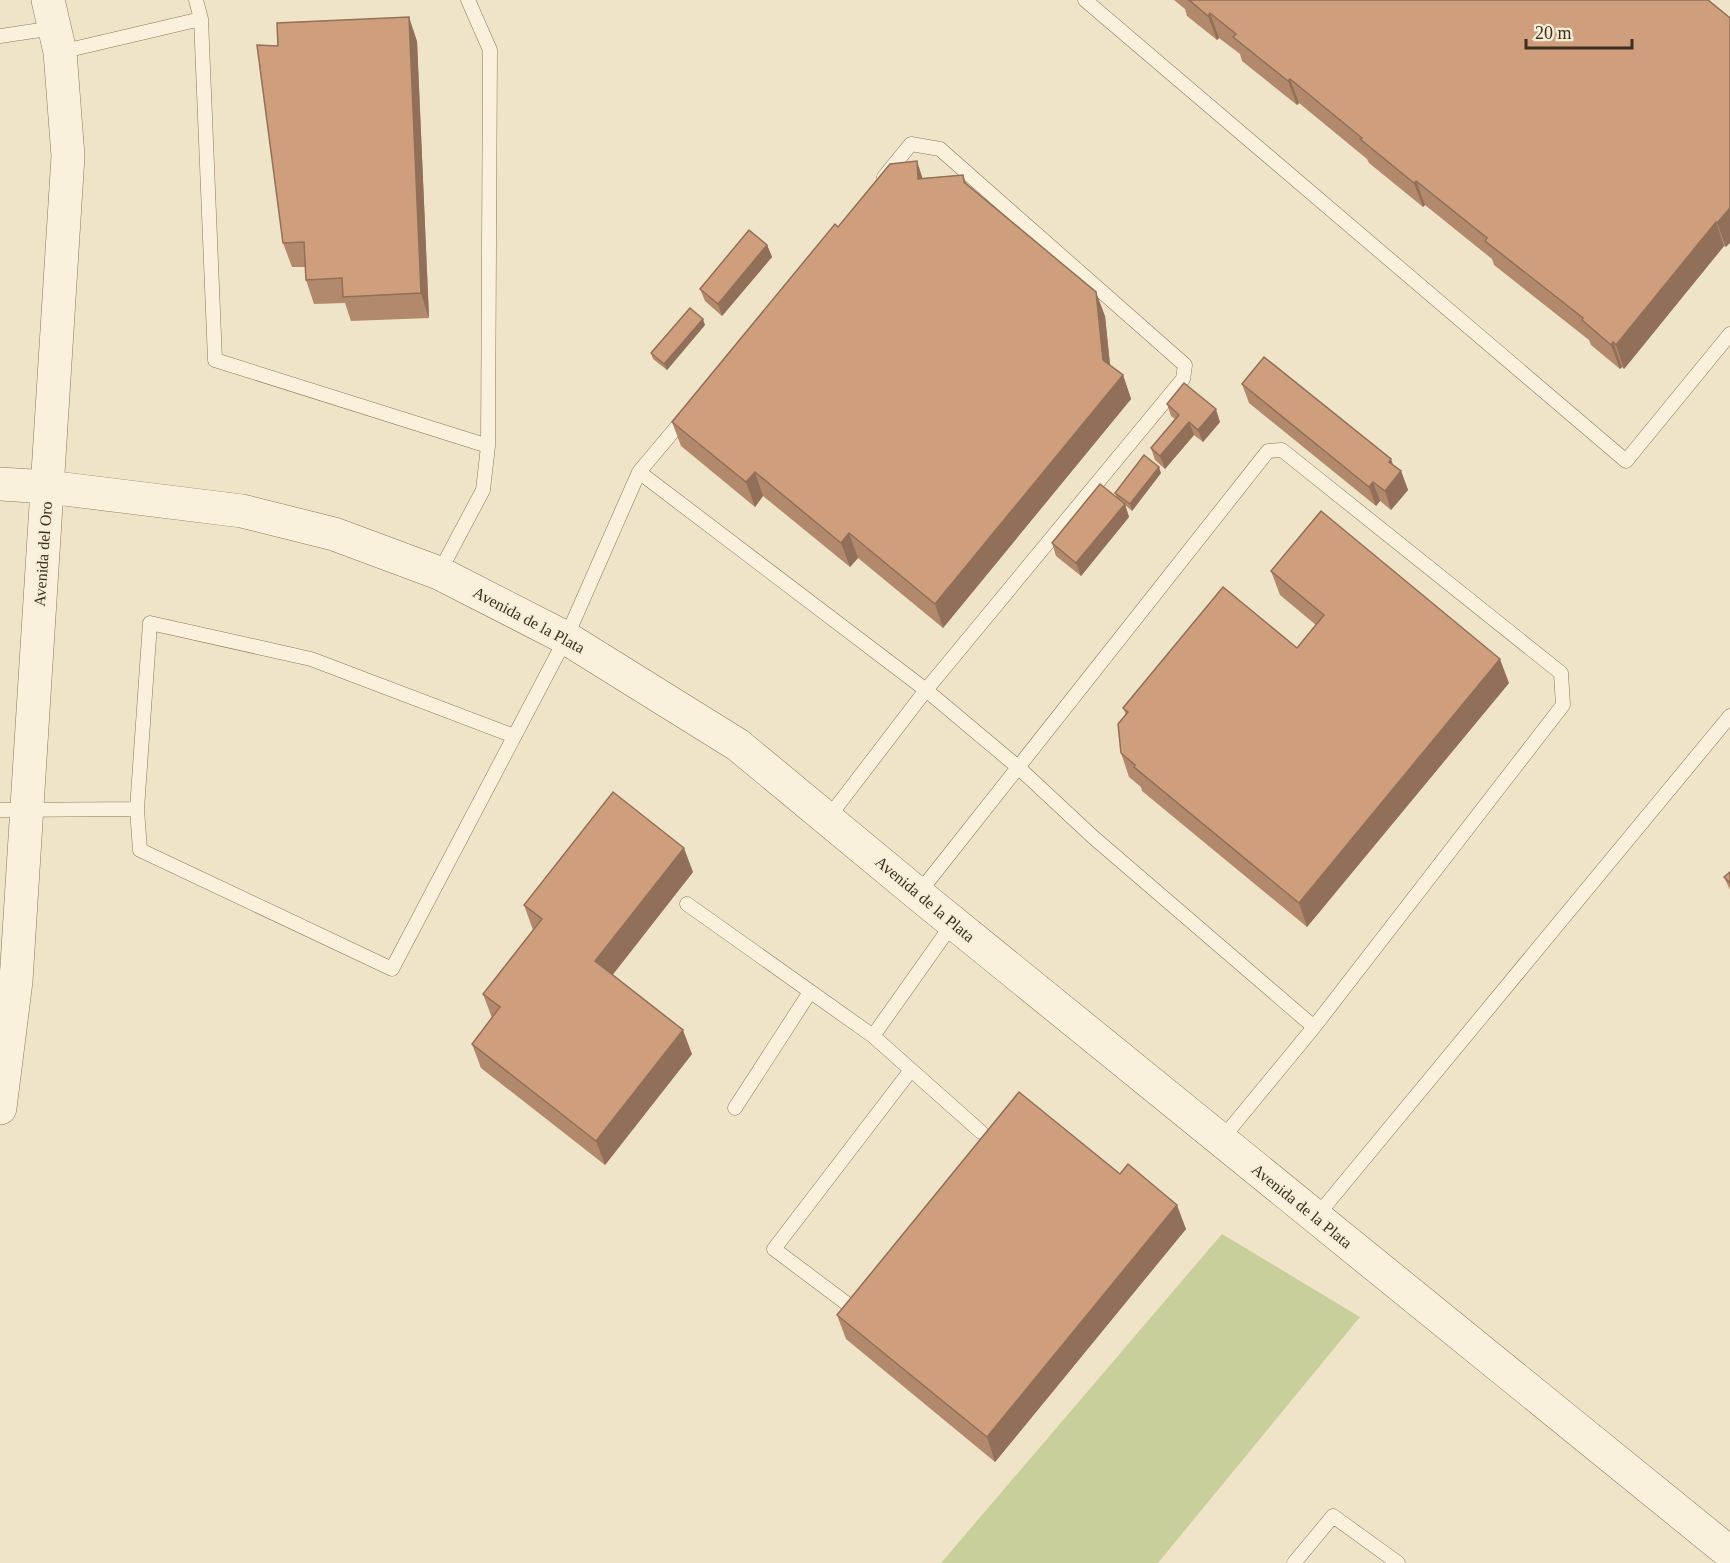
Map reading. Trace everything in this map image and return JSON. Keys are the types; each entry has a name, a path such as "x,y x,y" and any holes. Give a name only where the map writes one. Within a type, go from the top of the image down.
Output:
{"street":[{"name":"Avenida del Oro","path":"0,1108 16,981 14,810 48,487 68,156 54,27"},
{"name":"Avenida de la Plata","path":"0,484 48,487 242,511 334,534 439,573 566,638 738,745 953,923 1730,1553"}],"lane":[{"path":"196,0 201,19 215,360 488,446"},
{"path":"201,19 208,0"},
{"path":"439,573 483,490 488,446 490,50 468,0"},
{"path":"1085,0 1626,461 1730,334"},
{"path":"0,36 54,27 201,19"},
{"path":"828,818 926,690 1183,379 1185,364 940,149 911,144 874,190"},
{"path":"514,736 311,660 150,623 137,809 140,850 392,969 566,638 639,472 692,408"},
{"path":"918,894 1268,451 1282,450 1561,673 1563,705 1314,1027 1221,1140"},
{"path":"639,472 926,690 1019,768 1093,837 1314,1027"},
{"path":"1316,1217 1730,716"},
{"path":"14,810 137,809"},
{"path":"687,904 873,1036 981,1132"},
{"path":"873,1036 953,923"},
{"path":"735,1108 810,992"},
{"path":"854,1309 774,1249 911,1070"},
{"path":"1294,1563 1333,1516 1398,1563"}],"green space":[{"path":"1222,1234 1360,1317 1158,1563 941,1563"}],"building":[{"path":"1189,0 1708,0 1730,18 1730,208 1716,222 1616,345 1613,342 1611,345 1582,320 1583,318 1485,241 1487,238 1416,181 1414,183 1290,79 1288,81 1233,37 1236,34 1210,13 1208,16"},
{"path":"409,17 421,293 343,297 342,278 306,280 304,242 283,243 257,45 278,46 277,23"},
{"path":"917,161 918,179 963,175 964,182 1096,292 1103,360 1123,375 935,604 849,533 841,543 755,472 746,482 672,422 835,224 838,227 890,164"},
{"path":"749,230 767,245 718,304 700,289"},
{"path":"690,308 703,319 664,364 651,353"},
{"path":"1264,357 1391,459 1389,462 1401,471 1385,491 1373,482 1369,487 1242,384"},
{"path":"1184,383 1216,409 1198,430 1189,422 1160,456 1151,448 1179,415 1167,404"},
{"path":"1144,455 1159,467 1130,504 1115,493"},
{"path":"1100,484 1125,504 1076,563 1052,543"},
{"path":"1321,511 1500,659 1299,903 1134,767 1135,765 1121,753 1118,724 1128,712 1123,708 1223,587 1297,648 1324,615 1271,571"},
{"path":"613,792 684,848 595,961 683,1030 596,1141 472,1044 500,1007 483,994 542,919 524,905"},
{"path":"1730,872 1730,883 1724,877"},
{"path":"1019,1092 1120,1174 1128,1164 1177,1205 987,1437 837,1315"}]}
